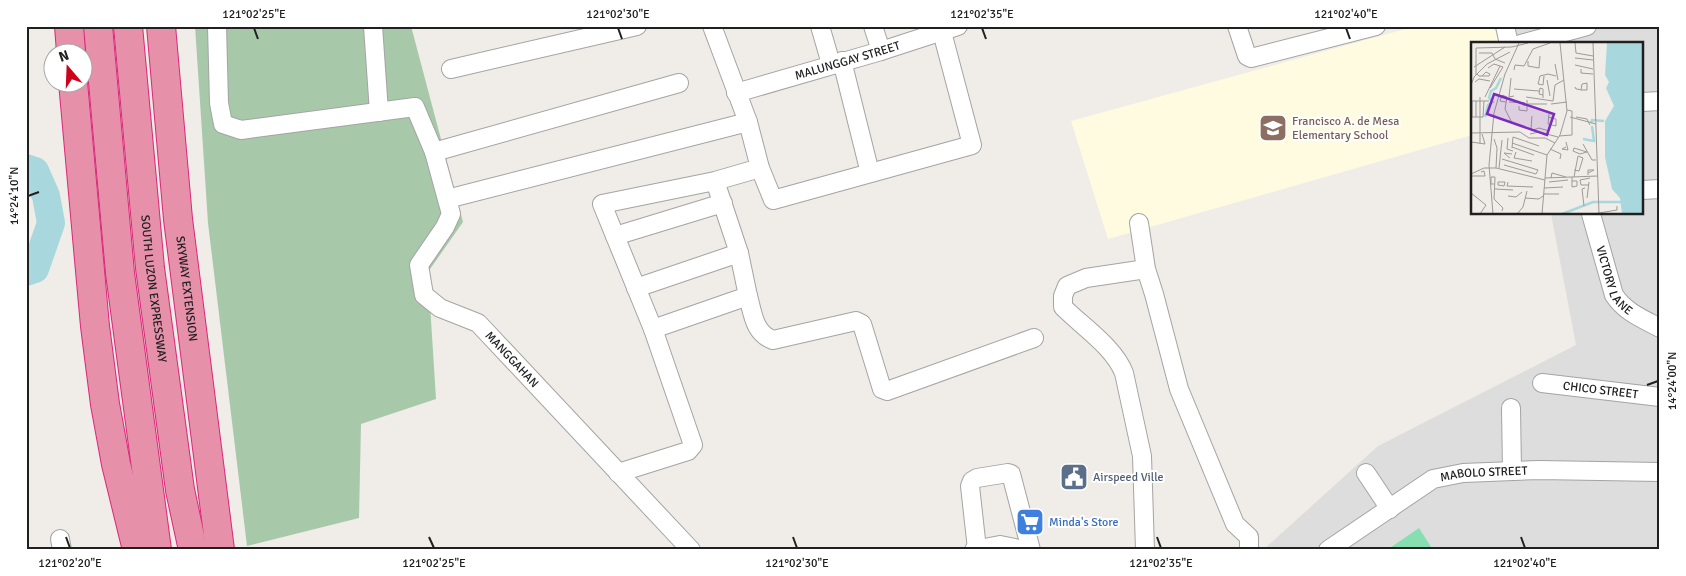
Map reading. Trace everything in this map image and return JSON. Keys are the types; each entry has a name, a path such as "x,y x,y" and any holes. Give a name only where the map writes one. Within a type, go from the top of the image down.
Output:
{"highway":[{"path":"69,26 70,42"},
{"path":"98,26 120,274 156,550"},
{"name":"SOUTH LUZON EXPRESSWAY","path":"128,26 150,268 180,490 193,550"},
{"name":"SKYWAY EXTENSION","path":"162,26 178,219 220,550"},
{"path":"73,92 95,326 105,404 122,490 137,550"}],"street":[{"path":"217,26 219,103 223,124 241,130 379,112 373,26"},
{"path":"451,69 636,26"},
{"path":"712,26 748,122 760,168 772,200 972,145 950,29"},
{"path":"820,26 837,62 870,173"},
{"path":"873,26 881,51"},
{"path":"1237,26 1247,56 1251,58 1376,26"},
{"path":"1505,26 1509,42"},
{"path":"1535,42 1556,39 1587,26"},
{"name":"MALUNGGAY STREET","path":"736,93 950,29"},
{"path":"434,152 679,83"},
{"path":"1644,102 1660,101"},
{"name":"MANGGAHAN","path":"379,112 415,107 434,152 447,199 450,214 445,227 419,266 424,295 440,308 478,323 691,550"},
{"path":"447,199 748,122"},
{"path":"618,473 688,452 692,445 653,329 602,204 715,181 760,168"},
{"path":"715,181 739,253 748,296 758,330 763,336 773,340 856,321 862,324 882,389 887,391 1034,338"},
{"path":"1644,190 1660,189"},
{"path":"615,236 723,203"},
{"name":"VICTORY LANE","path":"1591,215 1614,296 1620,305 1660,328"},
{"path":"1139,223 1146,269 1179,389 1235,524 1248,537 1251,544 1249,550"},
{"path":"636,288 739,253"},
{"path":"1145,550 1142,456 1124,373 1121,364 1112,353 1063,307 1063,296 1067,286 1086,278 1146,269"},
{"path":"653,329 748,296"},
{"name":"CHICO STREET","path":"1542,383 1660,397"},
{"path":"1511,408 1512,471"},
{"name":"MABOLO STREET","path":"1328,550 1433,479 1463,473 1512,471 1660,472"},
{"path":"1366,473 1390,508"},
{"path":"1024,550 1000,546 975,550 970,486 972,481 977,478 1011,474 1032,550"}],"shaded area":[{"name":"Francisco A. de Mesa Elementary School","path":"1416,26 1494,26 1498,42 1471,42 1471,135 1108,239 1071,121"},
{"path":"1514,26 1660,26 1660,550 1263,550 1378,446 1576,345 1551,215 1644,215 1644,42 1518,42"}],"green space":[{"path":"195,26 411,26 463,222 428,272 436,399 361,424 359,518 247,546 208,223"},
{"path":"1419,528 1433,550 1387,550"}],"waterway":[{"path":"26,168 35,171 46,196 51,223 35,269 26,272"}],"place":[{"name":"Francisco A. de Mesa Elementary School","path":"1273,128"},
{"name":"Airspeed Ville","path":"1074,477"},
{"name":"Minda's Store","path":"1030,522"}]}
